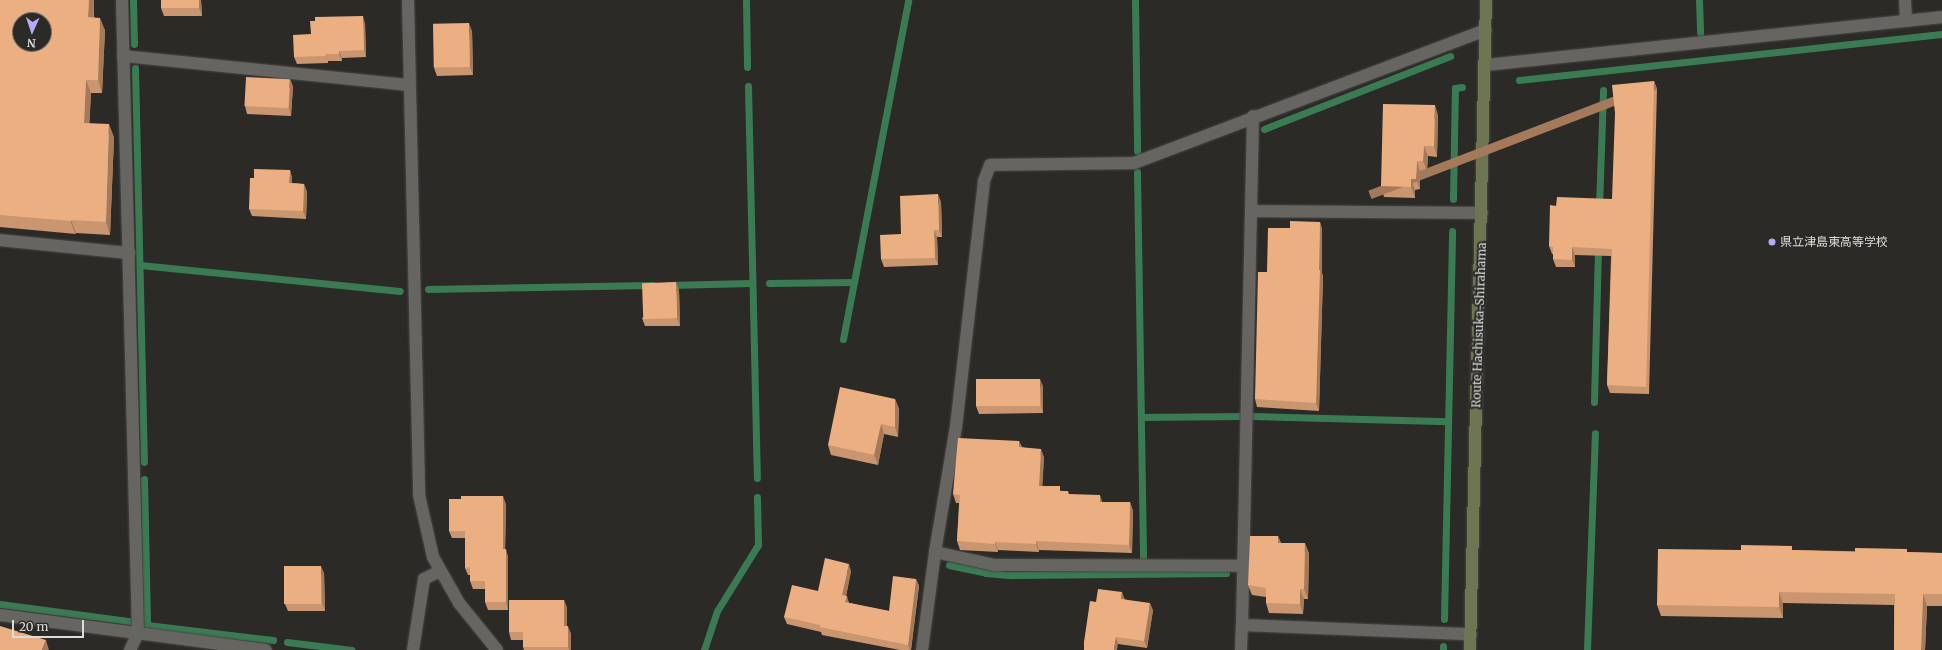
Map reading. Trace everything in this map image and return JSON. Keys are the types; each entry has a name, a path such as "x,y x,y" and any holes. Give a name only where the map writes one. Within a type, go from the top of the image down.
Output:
{"main road":[{"name":"Route Hachisuka-Shirahama","path":"1470,650 1486,65 1486,0"}],"street":[{"path":"122,0 138,633 130,650"},
{"path":"408,0 419,495 433,557 459,603 497,650"},
{"path":"1905,0 1906,21"},
{"path":"1486,65 1942,17"},
{"path":"922,650 935,552 956,427 984,181 990,165 1134,163 1254,116 1486,30"},
{"path":"123,56 409,85"},
{"path":"1241,650 1254,116"},
{"path":"1252,212 1482,213"},
{"path":"0,240 129,253"},
{"path":"935,552 994,565 1244,566"},
{"path":"412,650 424,578 440,570"},
{"path":"0,615 266,650"},
{"path":"1242,625 1471,634"}],"building":[{"path":"0,0 89,0 88,17 100,18 98,80 86,80 84,123 109,124 106,222 71,221 0,215"},
{"path":"161,0 199,0 199,8 161,8"},
{"path":"363,16 364,50 339,51 339,54 325,54 326,56 294,57 293,35 311,34 310,21 315,21 315,17"},
{"path":"469,23 470,67 434,68 433,24"},
{"path":"246,77 290,79 288,108 244,106"},
{"path":"1654,81 1646,387 1607,385 1612,249 1572,247 1572,260 1553,259 1553,247 1549,246 1550,205 1556,206 1557,197 1612,199 1615,113 1612,85"},
{"path":"1383,104 1435,105 1434,146 1424,146 1423,161 1417,161 1416,179 1411,179 1411,187 1381,186"},
{"path":"254,169 290,170 289,183 304,184 303,211 249,209 250,178 254,178"},
{"path":"938,194 939,230 934,230 935,258 881,259 880,235 901,234 900,196"},
{"path":"1290,221 1320,222 1316,403 1255,399 1258,272 1267,272 1268,228 1290,228"},
{"path":"676,282 677,318 643,319 642,283"},
{"path":"976,379 1040,379 1040,406 976,406"},
{"path":"840,387 895,399 895,427 881,424 874,455 828,445"},
{"path":"958,438 1019,441 1019,447 1041,449 1039,486 1060,486 1060,491 1068,491 1068,494 1100,495 1100,502 1130,502 1129,545 1036,541 1036,544 995,542 995,544 957,541 960,495 953,494"},
{"path":"461,496 503,496 503,549 506,549 506,602 485,602 485,581 470,581 470,567 465,568 465,531 449,531 449,499 461,499"},
{"path":"1250,536 1278,536 1278,543 1305,543 1304,589 1300,589 1300,604 1266,603 1266,588 1248,585"},
{"path":"1741,545 1792,546 1792,550 1855,552 1855,548 1907,549 1907,552 1942,553 1942,594 1923,594 1921,650 1894,650 1895,594 1779,592 1779,607 1657,605 1658,549 1741,550"},
{"path":"825,558 849,564 842,595 847,596 845,602 889,611 893,576 916,579 908,645 820,627 820,625 784,617 792,585 818,591"},
{"path":"284,566 321,566 321,604 284,604"},
{"path":"1098,589 1122,592 1121,599 1150,603 1144,641 1116,637 1114,650 1084,650 1090,601 1096,602"},
{"path":"509,600 564,600 564,626 568,626 568,647 523,647 523,632 509,632"},
{"path":"0,626 46,640 42,650 0,650"}],"waterway":[{"path":"133,0 134,44"},
{"path":"746,0 747,67"},
{"path":"843,339 908,0"},
{"path":"1135,0 1137,151"},
{"path":"1699,0 1700,33"},
{"path":"1519,80 1942,34"},
{"path":"1264,129 1450,56"},
{"path":"135,68 144,462"},
{"path":"748,86 757,478"},
{"path":"1453,199 1455,88 1462,87"},
{"path":"1599,207 1603,90"},
{"path":"1137,172 1143,559"},
{"path":"1444,619 1452,231"},
{"path":"1594,402 1598,248"},
{"path":"140,265 400,291"},
{"path":"769,283 854,282"},
{"path":"668,285 751,283"},
{"path":"428,289 652,285"},
{"path":"1141,417 1242,416"},
{"path":"1252,416 1448,421"},
{"path":"1587,650 1595,433"},
{"path":"144,479 147,625 273,640"},
{"path":"704,650 717,611 758,545 757,497"},
{"path":"949,565 986,573 1011,575 1226,573"},
{"path":"0,604 130,621"},
{"path":"287,642 352,650"}],"place":[{"name":"県立津島東高等学校","path":"1772,242"}]}
